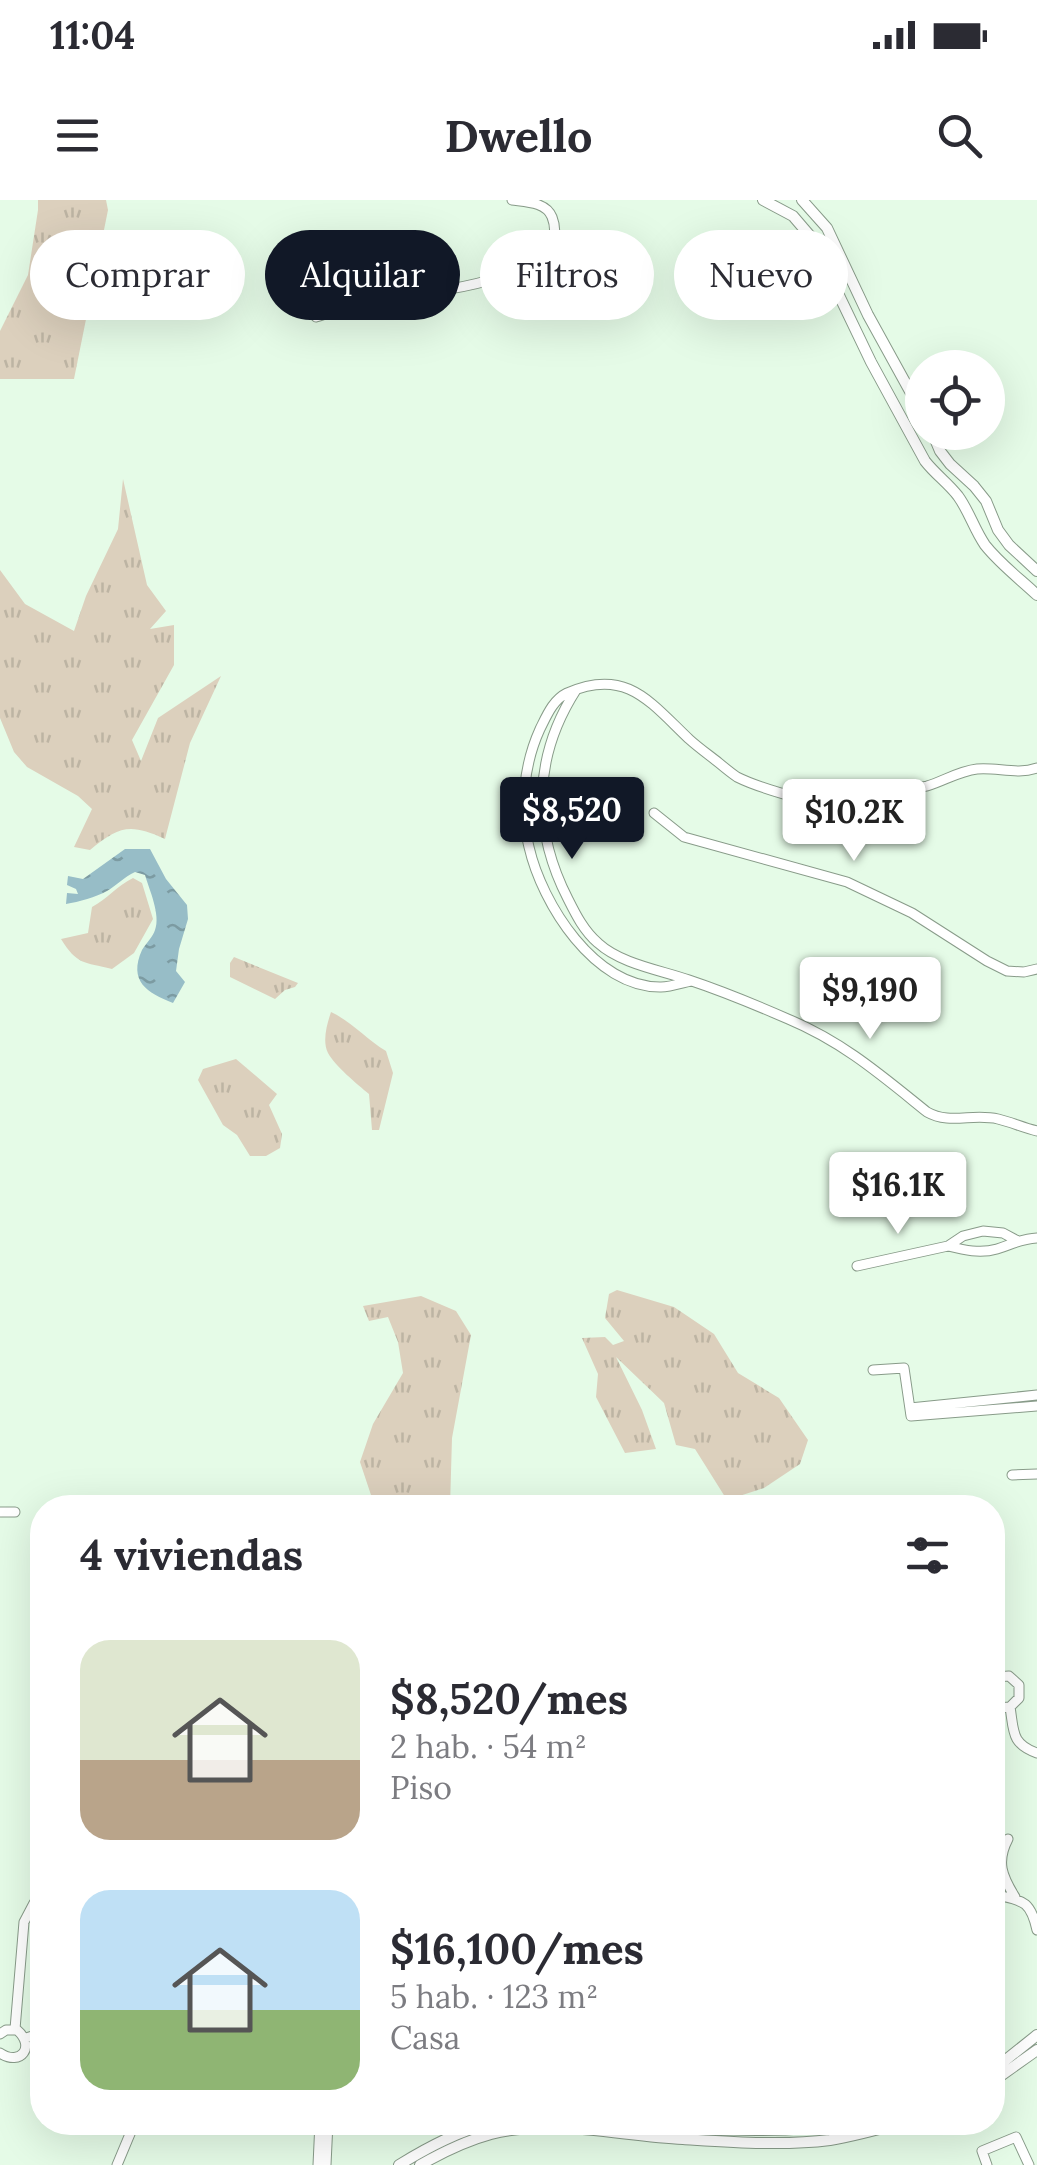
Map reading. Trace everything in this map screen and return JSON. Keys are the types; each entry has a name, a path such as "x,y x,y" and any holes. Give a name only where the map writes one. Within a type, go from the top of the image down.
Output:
{"street":[{"path":"460,286 493,280 528,266 544,254 554,235 551,215 533,202 512,200"},
{"path":"763,200 793,216 811,237 870,362 925,461 955,492 995,557 1037,595"},
{"path":"802,200 827,228 905,382"},
{"path":"940,450 986,501 1009,545 1037,571"},
{"path":"691,981 661,987 620,977 605,968 588,956 564,924 538,874 528,846 524,813 526,776 535,740 549,710 562,695 585,685 610,683 638,693 736,776 802,799 840,806 881,790 924,786 979,769 1037,768"},
{"path":"576,690 566,706 545,764 541,791 543,830 550,858 580,923 600,945 648,968 792,1020 846,1047 940,1119 997,1118 1037,1131"},
{"path":"654,813 684,837 847,882 912,913 1007,970 1037,969"},
{"path":"858,1266 948,1246 963,1236 983,1231 1003,1233 1016,1240"},
{"path":"948,1246 985,1251 1016,1240 1037,1238"},
{"path":"874,1370 904,1368 910,1408 1033,1398"},
{"path":"1012,1475 1037,1474"},
{"path":"0,1512 15,1512"},
{"path":"1005,1676 1019,1685 1019,1698 1005,1707"},
{"path":"1010,1707 1019,1744 1037,1752"},
{"path":"1005,1844 1008,1838"},
{"path":"1005,1880 1015,1897 1030,1908 1037,1930"},
{"path":"1005,1896 1015,1897"},
{"path":"14,2029 24,1922 30,1911"},
{"path":"0,2032 14,2029 26,2038 20,2056 10,2058 0,2053"},
{"path":"1005,2061 1037,2035"},
{"path":"26,2038 30,2037"},
{"path":"1005,2073 1037,2050"},
{"path":"117,2165 130,2135"},
{"path":"318,2165 322,2135"},
{"path":"325,2135 326,2165"},
{"path":"399,2165 455,2135"},
{"path":"420,2165 457,2145 488,2135"},
{"path":"643,2135 784,2142 851,2135"},
{"path":"828,2135 830,2140"},
{"path":"988,2165 982,2151 1016,2137 1028,2165"}],"green space":[{"path":"38,200 106,200 108,210 104,230 35,230"},
{"path":"30,262 30,320 86,320 74,379 0,379 0,331 28,275"},
{"path":"123,479 147,585 166,611 150,629 174,625 174,665 132,740 141,761 158,718 221,676 190,743 165,839 125,830 90,850 74,847 92,809 78,796 27,767 14,752 0,718 0,570 25,604 74,631 118,529"},
{"path":"133,878 142,883 153,919 134,953 112,969 77,958 61,939 88,933 92,907"},
{"path":"234,957 298,983 275,999 230,977"},
{"path":"331,1012 386,1051 393,1073 379,1130 372,1130 369,1094 328,1053 325,1038"},
{"path":"236,1059 277,1094 269,1105 282,1134 280,1148 266,1156 250,1156 237,1135 223,1125 198,1080 203,1069"},
{"path":"617,1290 674,1307 714,1334 738,1373 779,1398 808,1440 800,1464 764,1488 742,1495 724,1495 695,1449 676,1445 664,1403 616,1357 656,1449 625,1453 596,1397 598,1374 582,1338 605,1337 613,1345 624,1341 605,1318 609,1294"},
{"path":"421,1296 456,1311 471,1335 452,1438 450,1495 371,1495 360,1462 373,1424 403,1373 398,1342 388,1317 369,1321 363,1306"}],"water":[{"path":"125,849 150,849 166,879 187,905 188,919 176,971 185,982 173,1003 148,990 137,970 142,950 156,924 156,910 145,875 135,872 103,893 66,904 67,893 78,894 67,885 68,876 83,879"}]}
